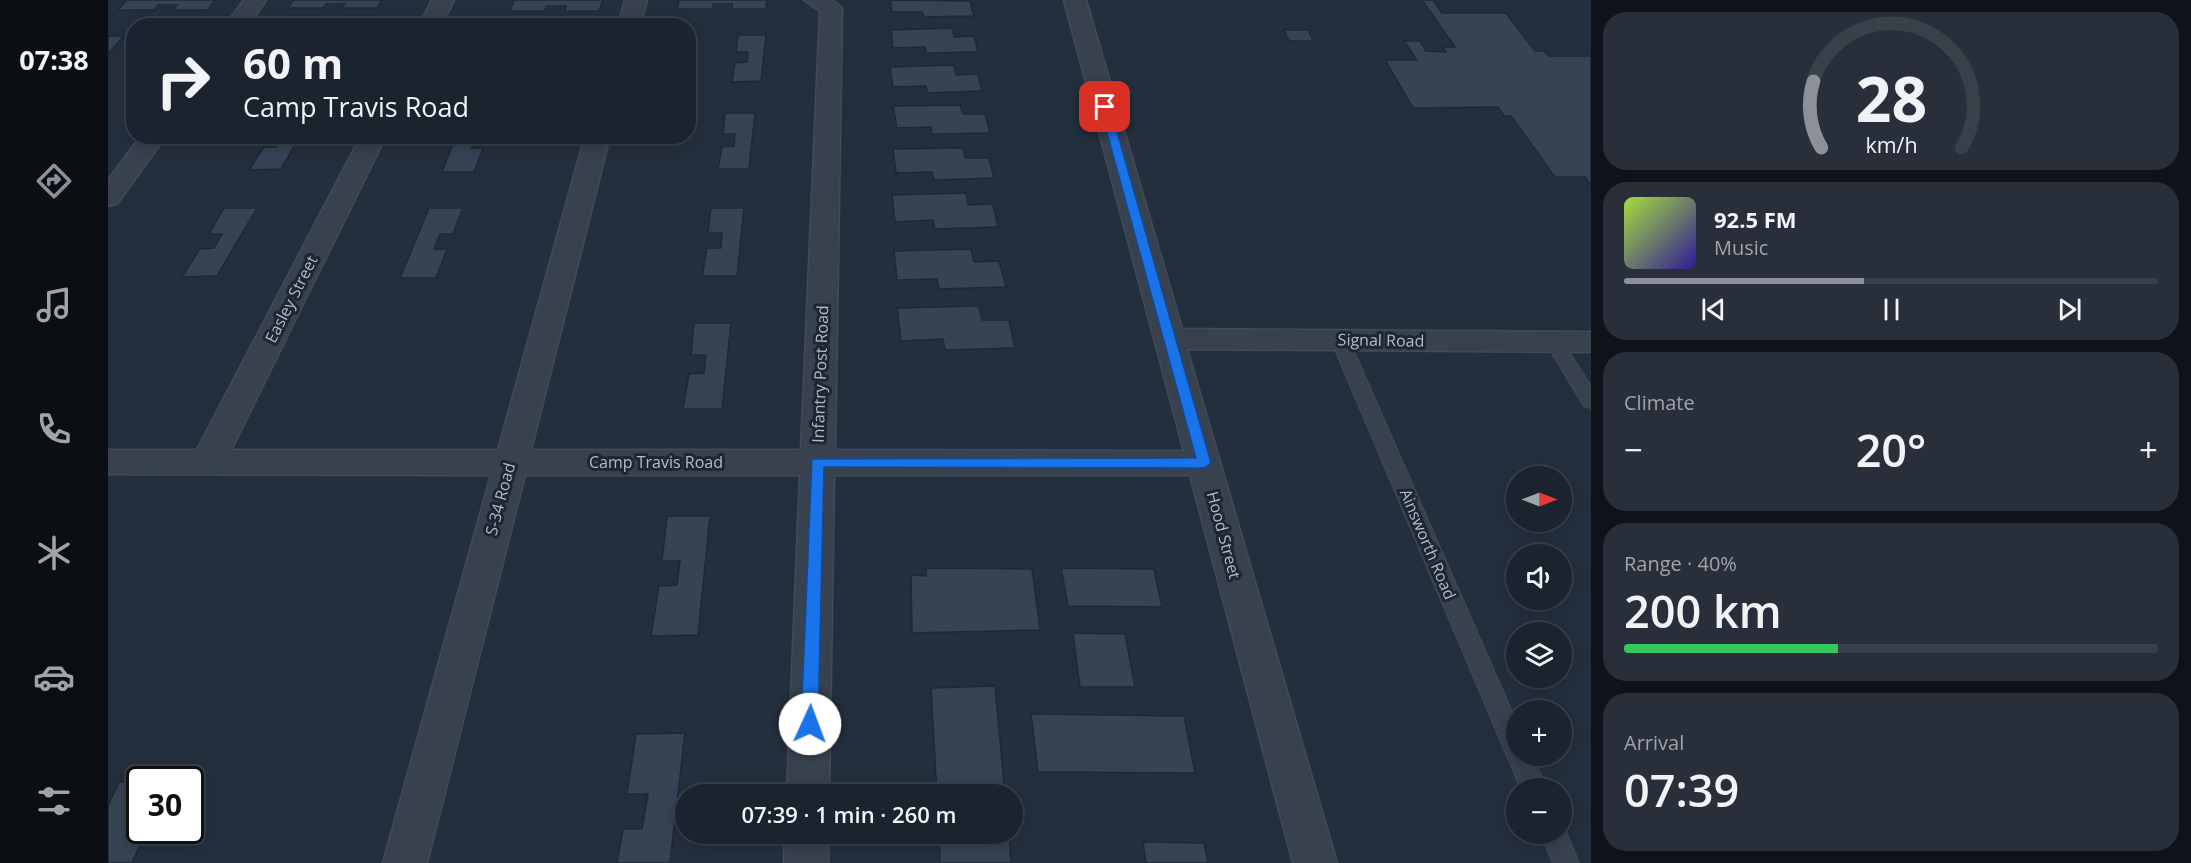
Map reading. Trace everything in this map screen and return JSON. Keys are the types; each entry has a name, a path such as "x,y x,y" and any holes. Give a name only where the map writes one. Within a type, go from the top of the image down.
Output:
{"street":[{"path":"242,18 255,0"},
{"path":"434,18 443,0"},
{"path":"631,18 636,0"},
{"name":"Infantry Post Road","path":"808,784 831,8 815,0"},
{"name":"Hood Street","path":"1075,0 1315,863"},
{"path":"108,198 148,144"},
{"name":"Easley Street","path":"208,462 370,144"},
{"name":"S-34 Road","path":"405,863 596,144"},
{"name":"Signal Road","path":"1170,339 1591,342"},
{"name":"Camp Travis Road","path":"108,462 1204,463"},
{"path":"806,863 807,844"}],"lane":[{"name":"Ainsworth Road","path":"1340,340 1506,725"},
{"path":"1554,342 1591,401"},
{"path":"1558,844 1566,863"}],"building":[{"path":"127,0 215,0 208,10 173,10 177,5 158,5 154,10 118,10"},
{"path":"293,0 382,0 377,8 342,8 345,4 326,4 323,8 288,8"},
{"path":"514,0 603,0 599,11 565,11 566,6 547,6 545,11 510,11"},
{"path":"679,0 767,0 766,9 732,9 732,4 713,4 712,9 677,9"},
{"path":"890,0 970,1 974,16 924,17 922,12 892,12"},
{"path":"1422,0 1433,0 1442,13 1506,13 1535,51 1544,51 1549,56 1591,56 1591,185 1585,177 1555,177 1511,116 1504,116 1498,107 1413,108 1385,60 1417,60 1404,41 1420,41 1426,51 1446,52 1442,47 1455,47"},
{"path":"952,28 954,37 974,36 978,52 926,53 925,47 893,48 891,30"},
{"path":"1284,30 1308,30 1313,41 1289,41"},
{"path":"738,35 766,35 761,81 732,82 735,63 747,62 748,52 736,52"},
{"path":"108,36 124,36 108,54"},
{"path":"954,65 956,75 978,74 982,91 927,93 926,86 893,87 890,67"},
{"path":"960,105 963,114 985,114 990,133 932,134 931,127 897,128 893,106"},
{"path":"725,113 755,113 749,169 718,169 722,147 734,146 735,134 723,134"},
{"path":"278,144 295,144 281,169 249,170 264,147 277,147"},
{"path":"453,144 473,144 471,148 483,148 474,172 442,172"},
{"path":"963,148 965,158 989,158 994,178 934,180 932,172 896,173 893,149"},
{"path":"966,193 968,205 993,204 998,227 935,229 933,220 895,222 892,195"},
{"path":"224,208 257,208 217,276 182,277 200,249 214,248 222,234 209,234"},
{"path":"429,208 463,208 453,234 440,234 434,249 447,249 436,278 400,278"},
{"path":"711,208 744,208 737,276 702,276 707,248 721,248 722,233 708,233"},
{"path":"971,249 974,262 999,261 1006,287 939,289 937,279 897,280 894,251"},
{"path":"979,306 982,320 1009,320 1015,348 945,350 943,339 901,341 897,308"},
{"path":"694,323 731,323 722,409 683,409 689,374 704,373 706,355 691,355"},
{"path":"667,516 710,516 698,635 651,636 659,586 677,585 680,561 662,561"},
{"path":"926,568 1032,569 1040,630 912,633 911,575 926,576"},
{"path":"1061,568 1154,569 1162,607 1068,606"},
{"path":"1073,633 1125,634 1135,687 1080,687"},
{"path":"995,686 1004,784 936,784 931,688"},
{"path":"1031,714 1184,716 1195,773 1038,772"},
{"path":"685,733 679,784 675,784 675,820 670,863 617,863 623,829 642,829 648,794 627,794 636,734"},
{"path":"119,782 126,782 126,844 140,844 132,863 108,863 108,806"},
{"path":"1143,842 1204,843 1208,863 1146,863"},
{"path":"939,844 1010,844 1011,863 940,863"}],"route":[{"path":"810,724 817,462 1204,463 1105,107"}]}
